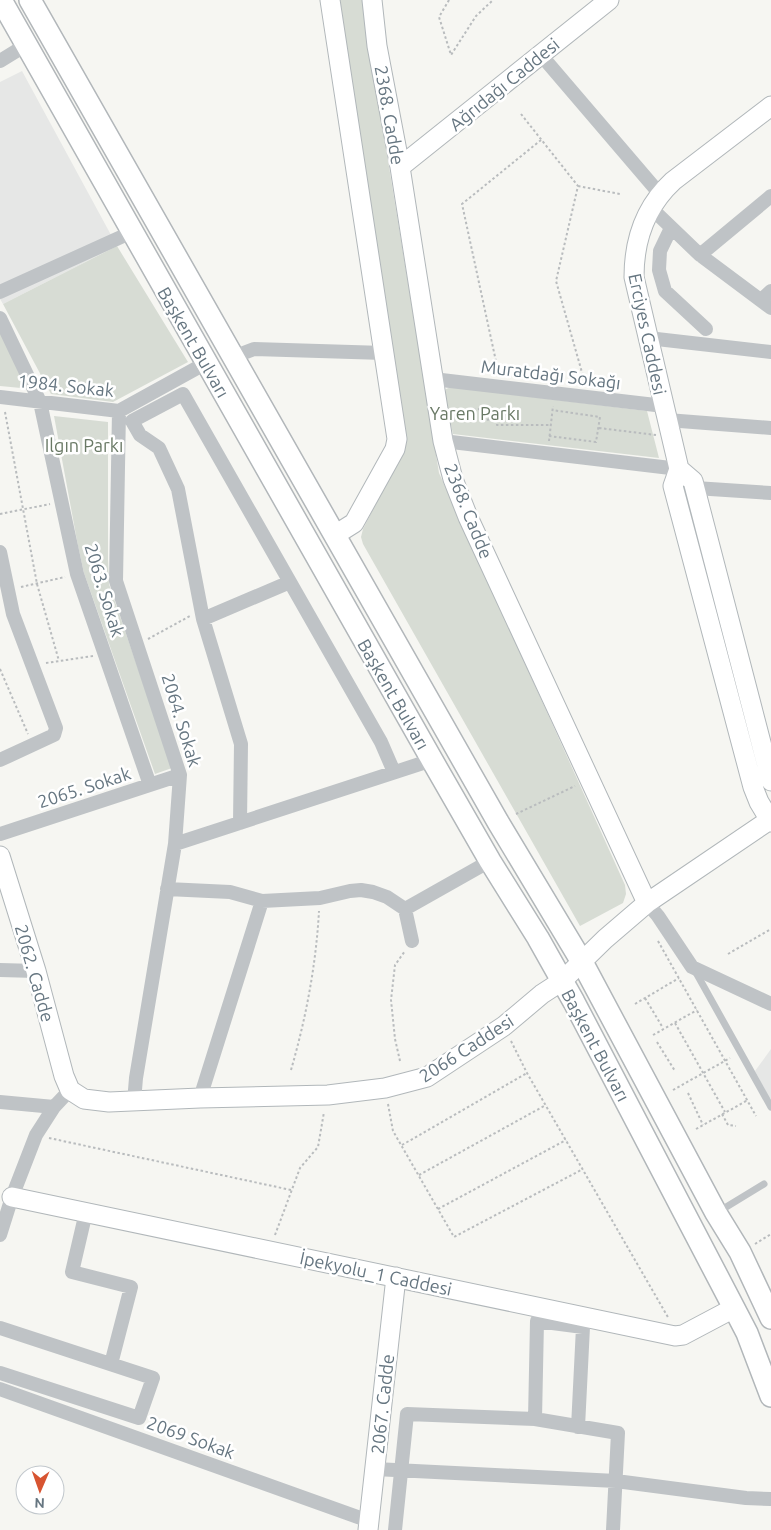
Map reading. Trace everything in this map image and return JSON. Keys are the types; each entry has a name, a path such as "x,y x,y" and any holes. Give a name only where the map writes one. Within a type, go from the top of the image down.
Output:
{"main road":[{"name":"Başkent Bulvarı","path":"1,0 432,760 562,981 747,1333 771,1396"},
{"name":"Başkent Bulvarı","path":"30,0 498,822 582,962 716,1213 740,1252 771,1318"}],"street":[{"path":"330,0 397,445 354,523 335,535"},
{"name":"2368. Cadde","path":"372,0 377,46 400,168 438,412 453,479 468,517 647,903"},
{"name":"Ağrıdağı Caddesi","path":"400,168 609,0"},
{"path":"0,61 26,45"},
{"path":"541,55 655,200 672,228 700,255 768,300"},
{"name":"Erciyes Caddesi","path":"771,106 673,181 655,200 641,229 634,262 634,277 679,470 673,486 753,787 759,802 771,820"},
{"path":"700,255 771,196"},
{"path":"672,228 660,251 659,270 665,291 706,329"},
{"path":"0,292 132,232"},
{"name":"2063. Sokak","path":"0,318 40,402 78,574 150,785"},
{"path":"648,338 771,352"},
{"path":"233,356 254,349 384,353"},
{"name":"1984. Sokak","path":"1,397 119,411 206,363"},
{"name":"Muratdağı Sokağı","path":"433,379 554,393 668,421 771,428"},
{"path":"240,823 240,744 202,614 178,489 159,448 140,435 132,421 183,394 381,742 394,772"},
{"name":"2064. Sokak","path":"119,411 116,581 180,775 175,844 136,1078 134,1102"},
{"path":"443,441 679,470"},
{"name":"Erciyes Caddesi","path":"679,470 693,481 765,732 771,781"},
{"path":"695,488 771,493"},
{"path":"0,552 12,614 56,728 54,735 0,760"},
{"path":"202,614 290,582"},
{"path":"175,844 432,760"},
{"name":"2065. Sokak","path":"0,834 180,775"},
{"name":"2066 Caddesi","path":"70,1090 84,1099 99,1102 134,1102 328,1094 385,1088 427,1077 504,1026 542,994 562,981 605,939 647,903 771,820"},
{"name":"2062. Cadde","path":"0,856 36,971 64,1076 70,1090"},
{"path":"405,909 490,861"},
{"path":"167,889 230,892 262,901 320,898 361,890 373,892 387,897 405,909 412,941"},
{"path":"200,1098 262,901"},
{"path":"647,903 658,916 692,967 771,1004"},
{"path":"0,970 36,971"},
{"path":"0,1235 12,1197 36,1135 54,1108 70,1090"},
{"path":"0,1102 54,1108"},
{"name":"İpekyolu_1 Caddesi","path":"12,1197 679,1336"},
{"path":"86,1212 72,1272 131,1287 110,1364"},
{"name":"2067. Cadde","path":"368,1525 396,1278"},
{"path":"679,1336 734,1308"},
{"path":"535,1419 537,1321 583,1327 578,1428"},
{"path":"0,1328 153,1378 139,1418 0,1373"},
{"name":"2069 Sokak","path":"0,1389 368,1525"},
{"path":"395,1530 407,1414 535,1419 578,1428 618,1433 613,1530"},
{"path":"375,1469 616,1481 746,1498 771,1499"}],"lane":[{"path":"692,967 771,1108"},
{"path":"716,1213 764,1184"}],"path":[{"path":"449,0 439,17 451,55 476,16 493,0"},
{"path":"521,114 578,186 620,194"},
{"path":"497,366 462,204 541,140"},
{"path":"578,186 556,281 583,376"},
{"path":"547,453 554,393"},
{"path":"1,397 37,584 58,661"},
{"path":"438,412 481,409 481,420 497,419 497,425 551,425"},
{"path":"549,436 596,442 600,417 552,410"},
{"path":"598,428 668,421"},
{"path":"0,514 62,502"},
{"path":"8,590 78,574"},
{"path":"138,645 202,614"},
{"path":"32,664 106,655"},
{"path":"0,669 33,745"},
{"path":"516,814 575,786"},
{"path":"291,1070 304,1025 317,949 320,898"},
{"path":"728,954 771,929"},
{"path":"400,1061 395,1039 391,1000 395,965 412,941"},
{"path":"658,941 756,1116"},
{"path":"635,1004 679,978"},
{"path":"645,998 664,1029"},
{"path":"653,1035 697,1010"},
{"path":"675,1023 725,1112"},
{"path":"504,1026 527,1073 679,1336"},
{"path":"657,1042 675,1071"},
{"path":"673,1090 730,1058"},
{"path":"402,1145 527,1073"},
{"path":"385,1088 393,1131 454,1237 583,1169"},
{"path":"688,1093 703,1125"},
{"path":"269,1251 300,1168 318,1147 328,1094"},
{"path":"696,1129 748,1100"},
{"path":"419,1175 546,1105"},
{"path":"722,1114 728,1125 736,1126"},
{"path":"36,1135 292,1190"},
{"path":"438,1209 566,1140"}],"shaded area":[{"path":"22,71 117,246 3,304 0,299 0,82"},
{"path":"771,1049 771,1098 770,1099 755,1071"}],"green space":[{"path":"340,0 364,0 369,44 439,473 625,885 626,894 623,903 580,926 363,544 361,537 363,529 405,447 406,439"},
{"path":"117,246 188,362 113,402 51,394 3,304"},
{"path":"0,331 23,381 21,388 0,386"},
{"name":"Yaren Parkı","path":"451,387 647,411 659,458 453,434 444,393 446,389"},
{"name":"Ilgın Parkı","path":"54,416 108,422 109,584 172,768 155,774 84,573"}]}
